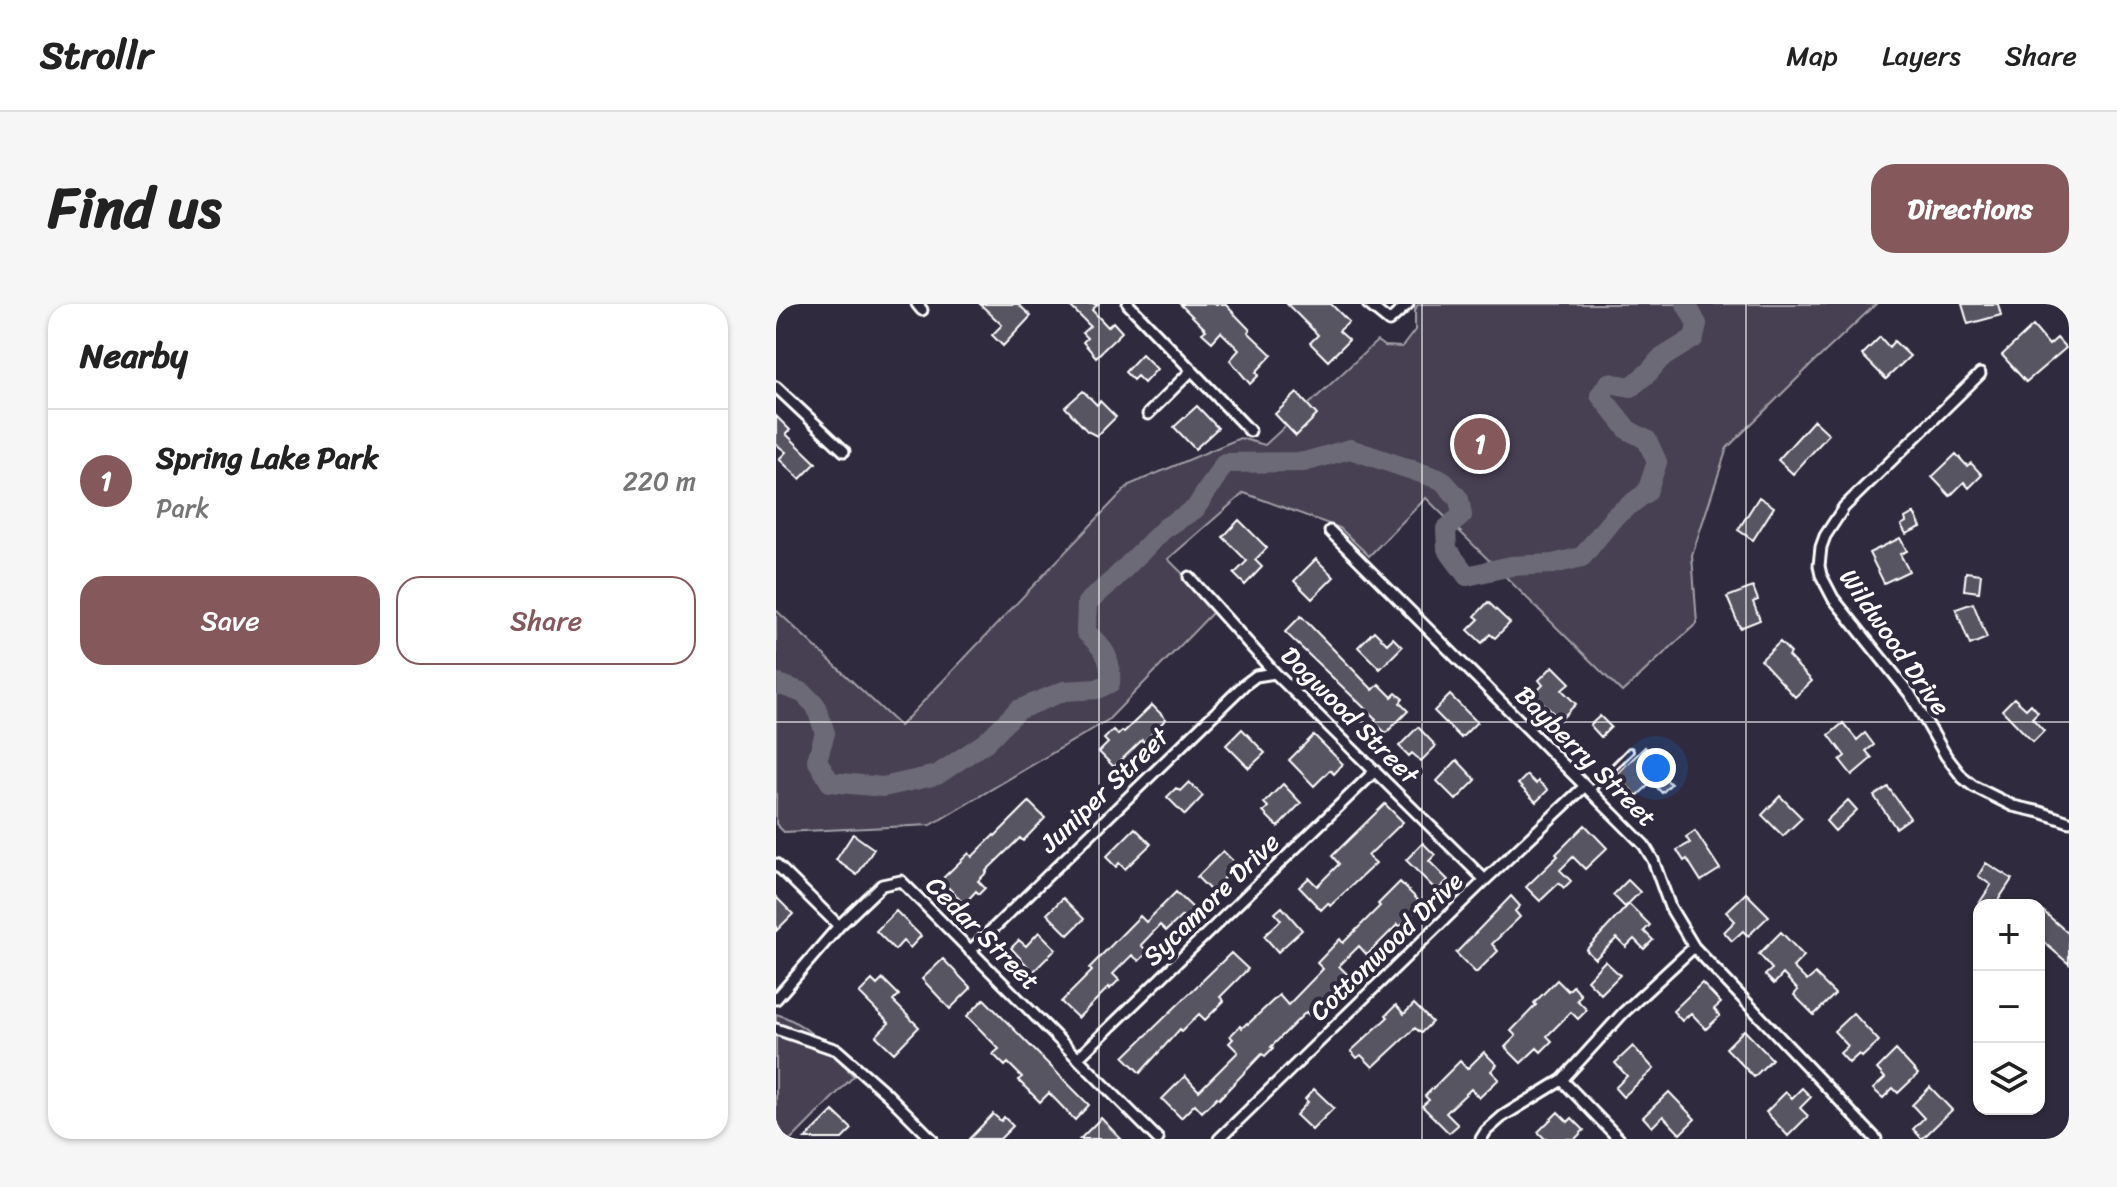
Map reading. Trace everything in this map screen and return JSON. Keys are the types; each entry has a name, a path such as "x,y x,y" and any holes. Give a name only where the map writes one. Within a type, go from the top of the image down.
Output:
{"street":[{"path":"1128,304 1250,431"},
{"path":"1368,304 1389,321 1408,304"},
{"path":"1148,414 1192,370"},
{"name":"Wildwood Drive","path":"1980,374 1844,507 1821,547 1821,575 1833,598 1910,694 1946,756 1963,778 2013,806 2069,822"},
{"path":"776,387 844,451"},
{"name":"Bayberry Street","path":"1330,531 1644,845 1653,860 1670,907 1694,947 1876,1139"},
{"name":"Dogwood Street","path":"1189,577 1275,673 1485,880"},
{"name":"Juniper Street","path":"970,951 1244,685 1256,676 1275,673"},
{"name":"Sycamore Drive","path":"1078,1058 1375,771"},
{"name":"Cottonwood Drive","path":"1219,1139 1485,880 1588,788"},
{"path":"776,864 839,926"},
{"name":"Cedar Street","path":"776,999 839,926 882,885 901,881 1158,1139"},
{"path":"1481,1139 1503,1116 1562,1080 1623,1013 1694,947"},
{"path":"776,1029 837,1050 932,1139"},
{"path":"1562,1080 1619,1139"}],"lane":[{"path":"1588,788 1630,751"}],"shaded area":[{"path":"1418,304 1876,304 1727,448 1692,555 1697,623 1622,692 1426,498 1369,556 1340,528 1244,493 1168,559 1217,608 1108,720 931,825 784,832 776,824 776,610 900,726 1129,485 1240,438 1265,445 1377,341 1384,346 1402,347 1415,330"},
{"path":"776,1014 799,1024 854,1076 792,1139 785,1139 776,1119"}],"building":[{"path":"980,304 1018,304 1031,316 1003,346 992,335 1002,325"},
{"path":"1068,304 1098,304 1092,310 1108,327 1113,322 1122,332 1096,357 1083,342 1087,338 1082,333 1090,326"},
{"path":"1180,304 1225,304 1272,355 1256,372 1259,375 1250,384 1230,360 1239,350 1221,332 1212,342 1202,333 1206,330"},
{"path":"1287,304 1331,304 1349,322 1339,331 1349,340 1328,361 1310,343 1318,335"},
{"path":"1962,304 1998,304 2001,315 1968,324"},
{"path":"2033,326 2049,345 2057,338 2066,348 2026,382 2002,355"},
{"path":"1880,337 1889,347 1894,341 1910,356 1886,379 1862,355"},
{"path":"1142,354 1157,369 1144,383 1137,376 1133,380 1125,372"},
{"path":"1083,391 1097,405 1100,401 1116,417 1097,436 1087,431 1065,407"},
{"path":"1297,393 1317,415 1296,436 1275,414"},
{"path":"1197,406 1218,428 1195,449 1174,427"},
{"path":"776,416 790,430 786,434 816,463 800,479 779,459 786,452 776,444"},
{"path":"1814,420 1829,434 1793,474 1778,460"},
{"path":"1956,454 1967,466 1971,463 1982,475 1969,488 1964,482 1950,496 1932,477"},
{"path":"1759,497 1774,507 1753,540 1738,530"},
{"path":"1914,513 1921,527 1906,534 1901,525 1906,522 1905,518"},
{"path":"1239,520 1267,548 1255,560 1262,567 1245,585 1234,574 1247,561 1223,537"},
{"path":"1900,538 1907,551 1900,554 1909,571 1884,583 1869,553"},
{"path":"1316,559 1334,577 1312,599 1294,581"},
{"path":"1966,572 1981,574 1979,592 1964,590"},
{"path":"1753,587 1758,600 1753,602 1760,620 1740,628 1727,597"},
{"path":"1488,602 1510,623 1495,638 1490,634 1482,643 1468,630 1479,619 1475,616"},
{"path":"1973,603 1987,638 1970,645 1956,609"},
{"path":"1301,616 1373,690 1379,684 1392,697 1396,693 1403,699 1400,703 1408,711 1386,733 1374,722 1376,719 1285,632"},
{"path":"1374,631 1387,644 1393,638 1402,647 1380,669 1358,647"},
{"path":"1780,642 1791,653 1788,656 1812,681 1795,697 1761,660"},
{"path":"1553,666 1570,683 1562,690 1576,704 1560,720 1534,694 1543,685 1539,680"},
{"path":"1450,695 1477,722 1461,738 1434,711"},
{"path":"2014,698 2026,709 2031,704 2038,712 2032,718 2044,731 2033,742 2002,710"},
{"path":"1152,705 1166,719 1114,767 1099,752 1108,743 1104,739 1113,730 1118,735 1124,732"},
{"path":"1600,716 1611,727 1601,737 1590,725"},
{"path":"1843,723 1857,740 1865,733 1874,745 1866,751 1872,758 1852,775 1840,760 1845,756 1829,735"},
{"path":"1418,727 1436,746 1421,761 1412,753 1409,756 1399,746"},
{"path":"1242,729 1265,753 1249,768 1226,745"},
{"path":"1314,735 1343,764 1334,774 1330,770 1314,786 1289,760"},
{"path":"1645,747 1666,768 1660,774 1671,784 1662,793 1652,782 1637,796 1616,775"},
{"path":"1457,760 1476,780 1456,800 1437,781"},
{"path":"1527,775 1548,790 1536,802 1518,784"},
{"path":"1189,782 1203,796 1185,815 1167,797"},
{"path":"1283,784 1301,803 1278,827 1263,812 1268,807 1264,803"},
{"path":"1888,787 1910,818 1896,828 1874,796"},
{"path":"1780,796 1802,818 1783,836 1762,815"},
{"path":"1848,800 1857,810 1835,831 1826,821"},
{"path":"1029,802 1045,818 1023,841 1020,838 986,871 978,881 985,888 979,894 976,891 964,904 941,880 969,853 972,857"},
{"path":"1385,804 1403,822 1368,856 1376,863 1330,906 1328,903 1321,910 1299,887 1309,878 1317,886 1339,864 1332,856"},
{"path":"1585,825 1607,848 1585,869 1573,857 1560,870 1571,881 1564,888 1559,883 1540,901 1526,887"},
{"path":"1135,828 1151,844 1125,869 1119,863 1116,867 1106,857"},
{"path":"1695,831 1720,869 1701,881 1677,850 1690,843 1686,837"},
{"path":"853,834 874,849 857,875 836,860"},
{"path":"1423,843 1435,855 1429,861 1448,880 1437,891 1406,860"},
{"path":"1223,851 1237,865 1211,891 1197,877"},
{"path":"1986,863 2012,879 1999,899 1982,899 1991,885 1978,876"},
{"path":"1628,880 1640,892 1625,907 1613,895"},
{"path":"1400,882 1422,904 1367,955 1359,946 1339,966 1348,975 1309,1015 1306,1012 1265,1056 1262,1054 1219,1099 1217,1097 1202,1112 1195,1104 1181,1118 1162,1099 1185,1076 1199,1091 1238,1052 1229,1043 1233,1039 1230,1036 1279,995 1288,1005 1323,969 1317,963 1340,939 1343,943"},
{"path":"1176,892 1194,909 1166,931 1160,925 1141,945 1148,952 1139,961 1132,955 1113,974 1119,980 1078,1018 1061,1002 1140,916 1146,922"},
{"path":"1746,893 1769,916 1748,936 1743,931 1732,941 1724,932 1735,921 1726,912"},
{"path":"1511,896 1520,906 1515,911 1520,917 1492,944 1498,951 1476,973 1456,953"},
{"path":"776,897 793,914 776,931"},
{"path":"1063,898 1084,919 1068,935 1047,914"},
{"path":"1629,904 1650,925 1644,931 1653,940 1644,949 1634,939 1626,947 1617,938 1595,959 1586,950"},
{"path":"1282,907 1302,930 1278,952 1264,936 1281,920 1275,913"},
{"path":"896,911 921,936 910,948 903,941 895,950 876,931"},
{"path":"2045,913 2069,934 2069,964 2045,943"},
{"path":"1039,932 1056,949 1033,972 1011,948 1019,940 1026,946"},
{"path":"1781,932 1804,956 1793,967 1807,981 1815,974 1835,994 1814,1015 1794,995 1798,990 1783,974 1774,984 1765,975 1772,969 1759,954"},
{"path":"1231,953 1248,969 1220,997 1224,1001 1205,1020 1199,1014 1182,1031 1180,1029 1140,1073 1124,1057"},
{"path":"943,959 971,988 950,1009 922,979"},
{"path":"1605,961 1620,975 1601,994 1587,980"},
{"path":"883,979 899,995 893,1001 919,1027 894,1053 876,1036 889,1023 859,993 872,980 877,985"},
{"path":"1557,980 1568,991 1573,986 1581,995 1577,1000 1587,1010 1578,1019 1571,1012 1547,1036 1552,1041 1541,1052 1537,1048 1521,1063 1505,1047 1516,1036 1511,1031"},
{"path":"1702,983 1721,1003 1714,1009 1720,1016 1706,1029 1691,1013 1682,1021 1673,1011"},
{"path":"984,999 1089,1105 1075,1120 1049,1093 1040,1102 1018,1080 1022,1077 993,1054 999,1049 967,1016"},
{"path":"1414,1004 1432,1022 1421,1033 1415,1028 1373,1067 1361,1055 1357,1058 1351,1051 1388,1017 1386,1015 1396,1005 1404,1014"},
{"path":"1853,1013 1879,1041 1862,1057 1859,1054 1849,1063 1840,1053 1848,1046 1834,1031"},
{"path":"1744,1030 1772,1059 1754,1077 1726,1048"},
{"path":"1633,1046 1654,1069 1623,1097 1615,1088 1627,1076 1615,1063"},
{"path":"1896,1050 1918,1074 1898,1093 1893,1088 1883,1098 1873,1089 1885,1078 1877,1069"},
{"path":"1484,1052 1497,1065 1491,1071 1499,1079 1479,1098 1471,1089 1446,1113 1458,1125 1449,1133 1422,1106 1429,1100 1425,1096 1460,1061 1467,1069"},
{"path":"1930,1087 1952,1110 1922,1139 1913,1129 1924,1118 1912,1105"},
{"path":"1802,1088 1811,1097 1800,1108 1808,1116 1788,1136 1766,1112 1786,1092 1792,1098"},
{"path":"1314,1089 1334,1108 1312,1130 1296,1115 1308,1102 1305,1099"},
{"path":"1669,1092 1695,1119 1680,1134 1663,1116 1652,1127 1643,1117"},
{"path":"833,1111 852,1129 842,1139 805,1139"},
{"path":"1558,1112 1568,1122 1572,1118 1584,1130 1575,1139 1545,1139 1538,1132"},
{"path":"993,1114 1001,1121 1004,1117 1013,1126 1000,1139 969,1139"},
{"path":"1101,1118 1121,1139 1080,1139"}],"waterway":[{"path":"776,683 803,693 816,706 825,733 817,760 830,782 883,787 937,775 986,742 1018,710 1064,691 1097,689 1110,683 1106,654 1086,632 1087,603 1165,528 1195,509 1225,463 1304,462 1350,449 1442,480 1459,499 1462,515 1446,529 1447,549 1467,576 1511,566 1553,564 1582,557 1615,516 1647,492 1657,462 1647,440 1628,430 1600,395 1609,383 1631,387 1660,359 1694,338 1697,324 1686,304"}],"place":[{"name":"Spring Lake Park","path":"1480,444"}]}
